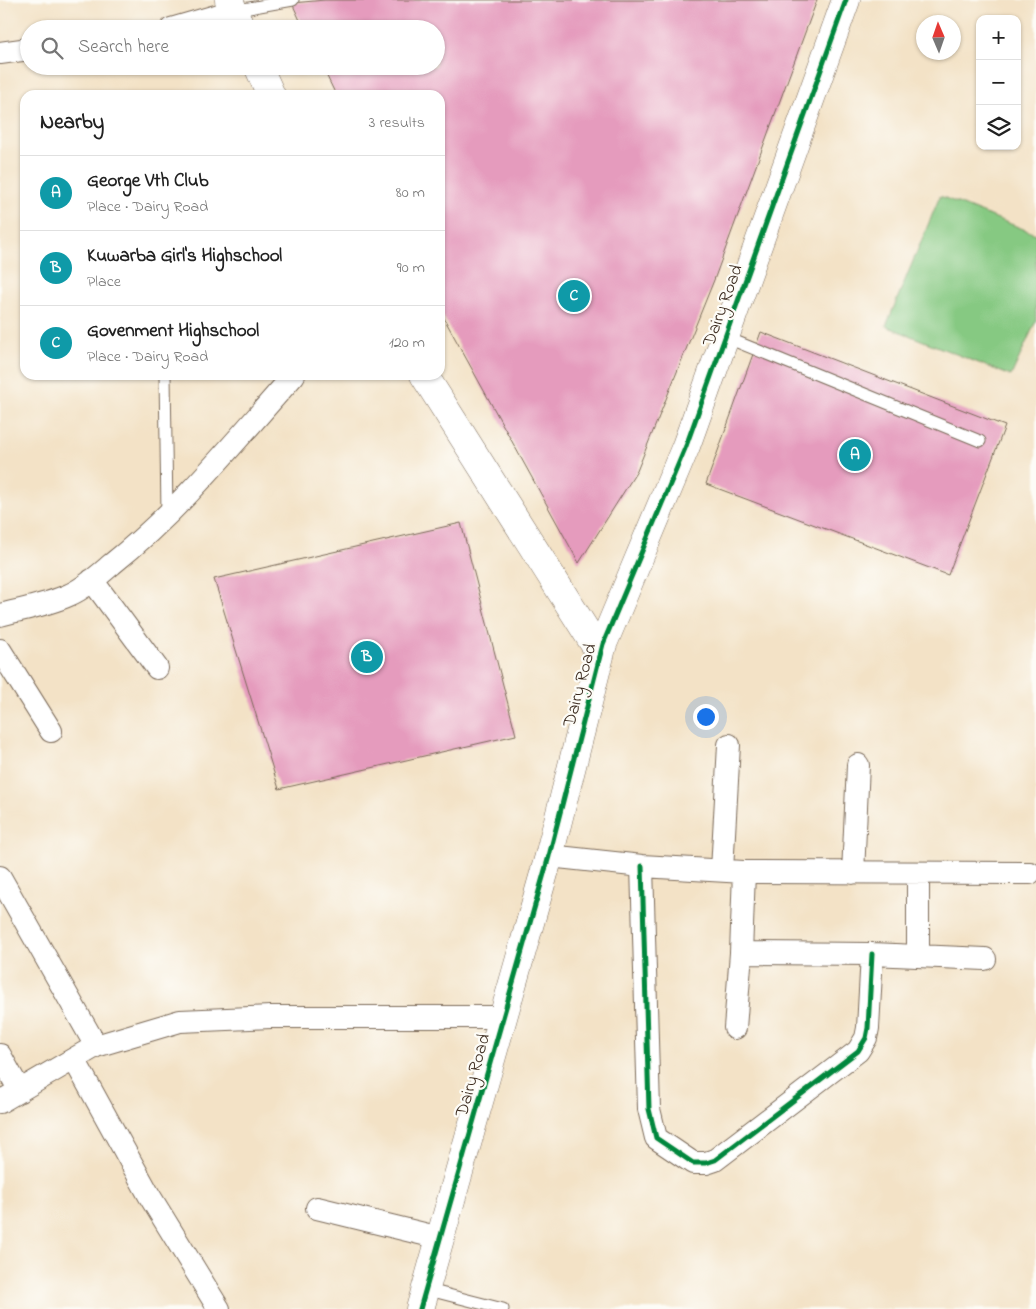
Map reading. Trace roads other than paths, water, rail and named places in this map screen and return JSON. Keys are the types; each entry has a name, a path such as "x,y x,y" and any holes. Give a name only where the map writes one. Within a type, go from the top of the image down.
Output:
{"street":[{"name":"Dairy Road","path":"423,1299 549,856 600,653 686,446 846,0"},
{"path":"206,20 234,13"},
{"path":"0,53 20,50"},
{"path":"262,75 269,90"},
{"path":"0,615 48,603 71,594 123,555 168,515 290,380"},
{"path":"427,380 600,653"},
{"path":"92,580 157,668"},
{"path":"0,650 51,731"},
{"path":"722,870 729,745"},
{"path":"853,873 858,765"},
{"path":"549,856 642,866 744,872 1030,873"},
{"path":"642,866 649,1109 656,1138 693,1164 714,1160 858,1051 866,1038 868,1028 872,954"},
{"path":"735,1028 741,953 744,872"},
{"path":"918,873 918,956"},
{"path":"0,877 96,1046"},
{"path":"741,953 872,954 985,959"},
{"path":"0,1102 96,1046 180,1021 272,1017 503,1017"},
{"path":"0,1055 20,1092"},
{"path":"74,1059 149,1195 219,1309"},
{"path":"317,1208 440,1238"}],"lane":[{"path":"234,13 293,0"},
{"path":"725,337 980,441"},
{"path":"165,380 168,515"},
{"path":"423,1299 503,1309"}],"place":[{"name":"Govenment Highschool","path":"574,296"},
{"name":"George Vth Club","path":"855,455"},
{"name":"Kuwarba Girl's Highschool","path":"367,657"}]}
